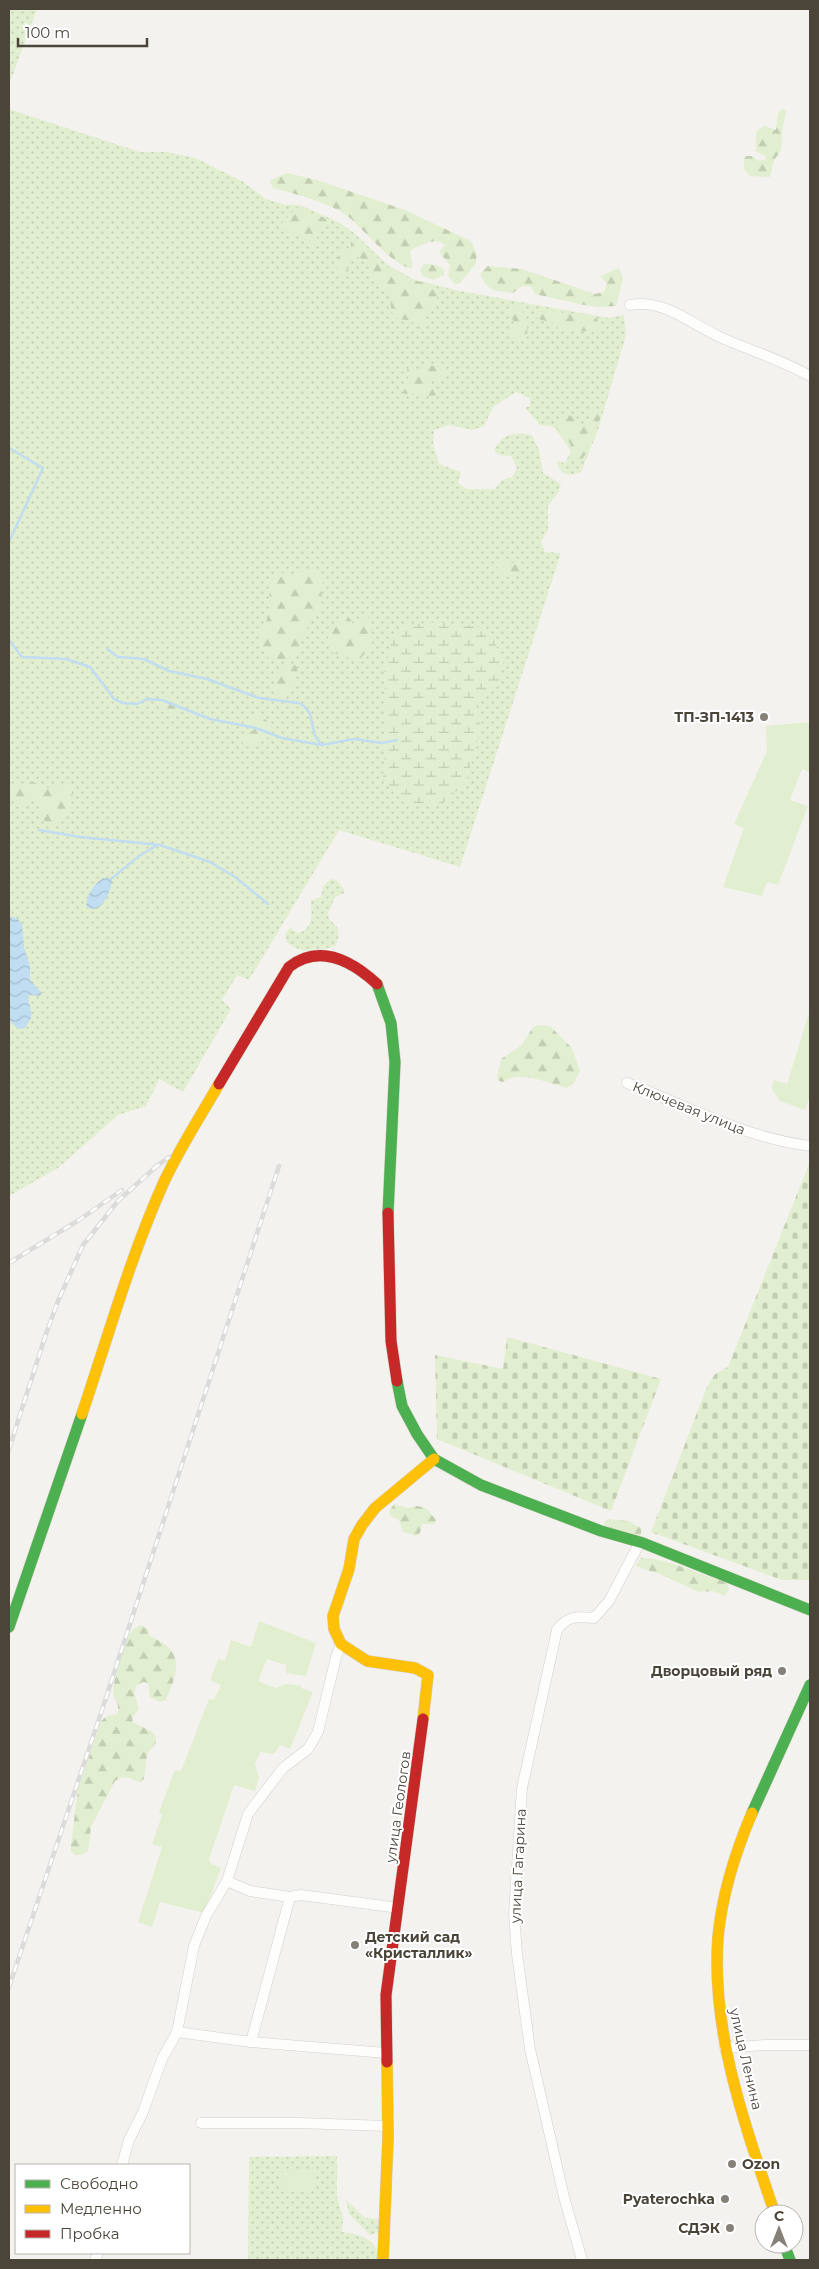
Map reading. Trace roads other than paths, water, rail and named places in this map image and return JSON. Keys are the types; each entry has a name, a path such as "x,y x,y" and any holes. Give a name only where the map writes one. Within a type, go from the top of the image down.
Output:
{"street":[{"path":"630,305 642,302 684,316 711,333 788,363 810,376"},
{"path":"9,1627 145,1229 164,1182 187,1138 290,967 297,961 309,956 338,957 347,960 368,975 377,984 391,1023 395,1062 387,1228 391,1341 402,1406 417,1434 434,1459 482,1485 602,1531 640,1542 810,1610"},
{"name":"Ключевая улица","path":"627,1083 724,1124 792,1144 810,1146"},
{"path":"122,2164 162,2059 177,2032 194,1946 206,1916 227,1881 248,1814 283,1768 308,1749 318,1732 336,1657 341,1644 334,1629 333,1616 349,1569 354,1539 375,1508 434,1459"},
{"name":"улица Гагарина","path":"582,2260 564,2197 530,2049 522,1996 514,1914 522,1788 557,1630 563,1622 570,1618 594,1618 610,1601 640,1542"},
{"name":"улица Геологов","path":"341,1644 367,1661 415,1668 428,1675 420,1750 386,1995 388,2126 383,2260"},
{"name":"улица Ленина","path":"772,2204 742,2112 725,2048 720,2020 716,1972 720,1917 726,1886 741,1839 810,1685"},
{"path":"227,1881 250,1891 290,1897 300,1894 399,1908"},
{"path":"251,2042 290,1897"},
{"path":"177,2032 251,2042 386,2053"},
{"path":"725,2048 765,2045 810,2046"},
{"path":"201,2123 299,2123 388,2126"}],"water":[{"path":"103,878 112,879 107,896 99,907 95,909 87,908 86,904 90,892"},
{"path":"9,916 18,919 22,924 24,947 30,966 30,980 41,992 41,996 29,995 31,1017 25,1028 19,1029 9,1021"}],"waterway":[{"path":"9,448 43,468 9,542"},
{"path":"9,640 22,657 66,659 90,667 114,699 123,703 137,704 147,699 162,700 210,719 256,728 282,738 322,745 354,739 382,743 397,740"},
{"path":"107,649 118,657 144,659 169,671 207,679 259,698 299,703 310,714 315,736 322,745"},
{"path":"39,830 80,837 160,845 210,862 235,877 268,904"},
{"path":"111,879 139,856 156,846"}],"railway":[{"path":"153,1169 169,1157"},
{"path":"9,1449 46,1334 58,1301 83,1245 118,1201 158,1165"},
{"path":"9,1987 102,1710 279,1166"},
{"path":"9,1263 79,1220 122,1190"}],"place":[{"name":"ТП-ЗП-1413","path":"764,717"},
{"name":"Дворцовый ряд","path":"782,1671"},
{"name":"Детский сад «Кристаллик»","path":"355,1945"},
{"name":"Ozon","path":"732,2164"},
{"name":"Pyaterochka","path":"725,2199"},
{"name":"СДЭК","path":"730,2228"}]}
